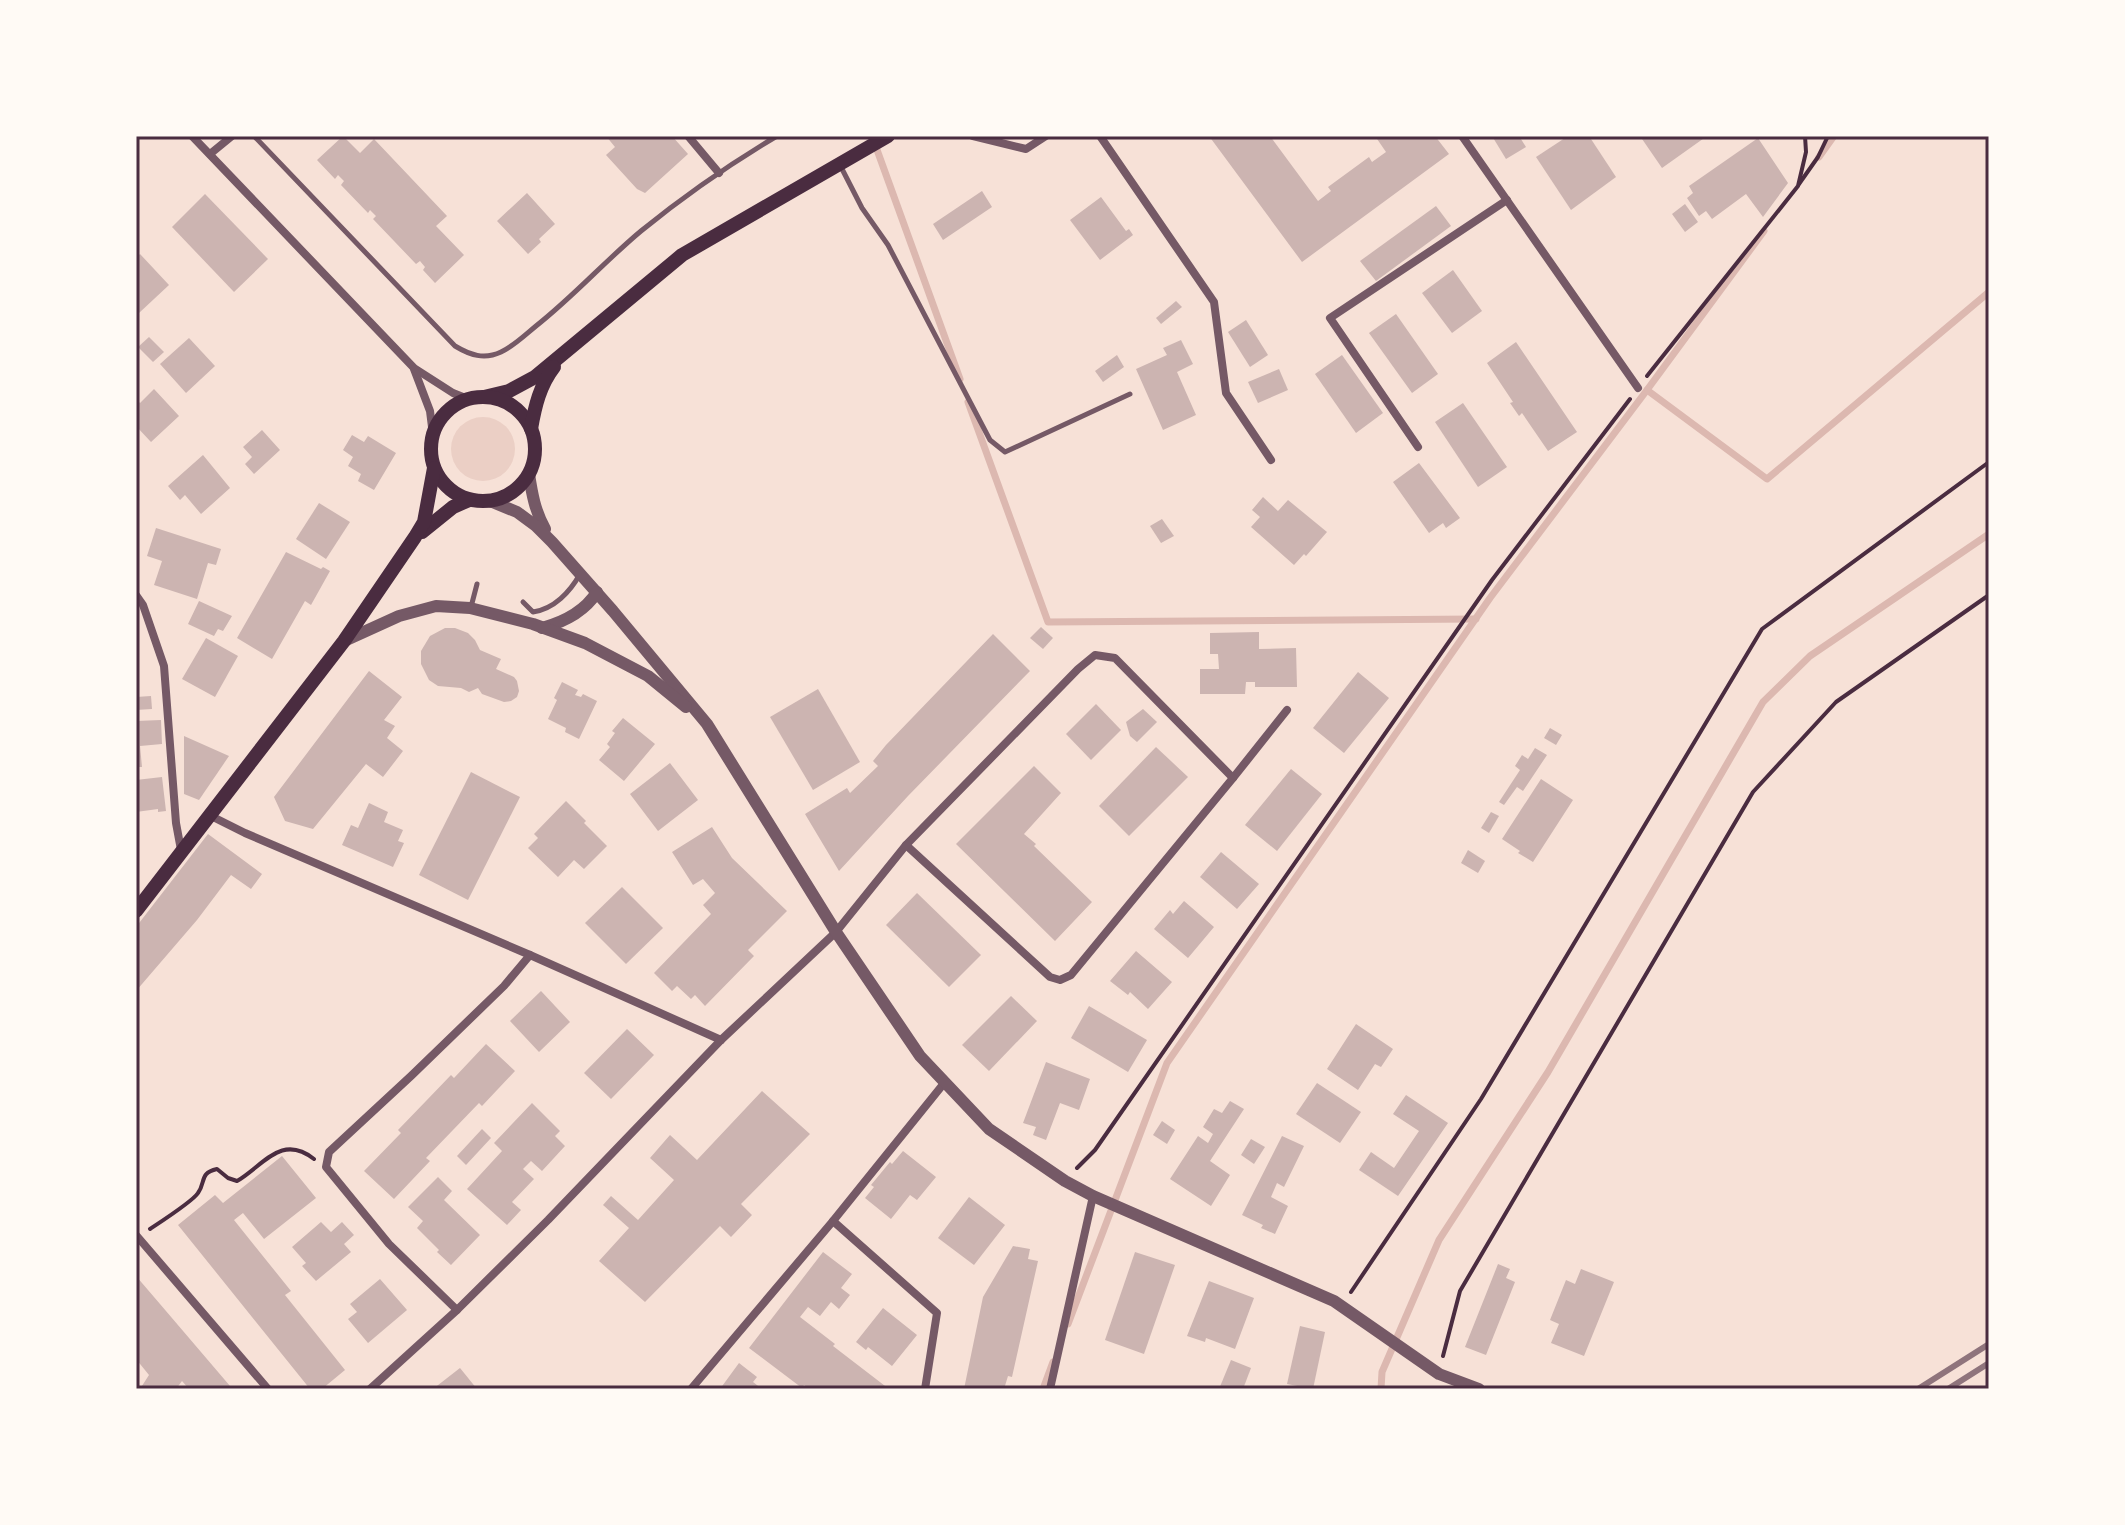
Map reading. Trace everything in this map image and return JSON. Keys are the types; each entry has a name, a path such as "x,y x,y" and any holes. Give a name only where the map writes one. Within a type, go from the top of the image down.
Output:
{"main road":[{"path":"484,397 499,400 523,416 531,429 535,451 529,474 513,492 490,501 469,500 454,494 442,483 434,468 431,452 433,435 440,419 453,407 468,399 509,391 535,377 682,255 888,136"},
{"path":"531,429 537,399 547,375 569,347"},
{"path":"136,911 344,641 415,537 424,522 434,468"},
{"path":"415,537 453,507 469,500"}],"street":[{"path":"192,136 414,368 468,399"},
{"path":"210,154 232,136"},
{"path":"688,136 719,173"},
{"path":"973,136 1026,149 1046,136"},
{"path":"1100,136 1214,302 1226,393 1271,460"},
{"path":"1462,136 1638,388"},
{"path":"1418,447 1330,318 1507,200"},
{"path":"414,368 430,411 433,435"},
{"path":"529,474 538,516 552,542"},
{"path":"490,501 517,512 552,542 707,724 836,932 920,1056 989,1129 1065,1181 1093,1196 1338,1304 1439,1374 1479,1389"},
{"path":"542,628 570,617 588,604 597,592"},
{"path":"136,595 143,605 164,666 176,823 181,851"},
{"path":"344,641 408,613 436,606 470,608 585,643 648,676 707,724"},
{"path":"370,1389 457,1310 721,1040 836,932 906,845 1095,655 1115,658 1233,778"},
{"path":"906,845 1050,977 1060,980 1071,975 1287,710"},
{"path":"209,815 721,1040"},
{"path":"457,1310 389,1244 326,1167 329,1152 504,986 530,955"},
{"path":"691,1389 945,1082"},
{"path":"1050,1389 1093,1196"},
{"path":"833,1221 937,1313 925,1389"},
{"path":"137,1236 268,1389"}],"lane":[{"path":"254,136 455,346 480,357 504,351 561,306 641,232 739,158 777,136"},
{"path":"840,164 862,208 888,245 990,440 1005,452 1130,394"},
{"path":"523,602 533,612 544,611 565,595 581,574"},
{"path":"470,608 477,584"}],"path":[{"path":"1798,186 1806,152 1805,136"},
{"path":"1065,1181 1095,1150 1492,580 1638,388 1798,186 1828,136"},
{"path":"1338,1304 1481,1099 1762,629 1989,462"},
{"path":"1439,1374 1460,1291 1753,792 1836,702 1989,595"},
{"path":"137,1236 198,1194 203,1179 211,1170 217,1169 237,1181 277,1151 307,1153 313,1159 322,1158 329,1152"}],"shaded area":[{"path":"483,417 501,423 509,431 515,449 509,467 501,475 483,481 465,475 457,467 451,449 457,431 465,423"}],"building":[{"path":"343,136 360,153 374,139 447,216 436,226 464,255 435,283 423,270 425,267 420,261 416,264 373,219 376,216 370,210 368,213 341,185 344,181 338,175 335,179 317,160"},
{"path":"606,136 672,136 688,154 645,193 637,189 606,155 615,147"},
{"path":"1209,136 1270,136 1318,201 1331,191 1328,187 1369,157 1372,162 1386,152 1375,136 1435,136 1449,154 1302,262"},
{"path":"1492,136 1519,136 1526,147 1506,159"},
{"path":"1568,136 1589,136 1616,177 1571,210 1536,157"},
{"path":"1640,136 1707,136 1662,168"},
{"path":"1758,138 1788,183 1763,217 1746,194 1712,219 1706,211 1699,216 1687,198 1693,193 1689,186"},
{"path":"982,191 992,207 943,240 933,224"},
{"path":"527,193 555,224 528,254 497,221"},
{"path":"205,194 268,259 234,292 172,227"},
{"path":"1101,197 1126,231 1129,229 1133,235 1100,260 1070,220"},
{"path":"1685,204 1698,222 1685,232 1672,214"},
{"path":"1436,206 1451,226 1376,281 1360,261"},
{"path":"140,254 169,285 139,313 136,310 136,258"},
{"path":"1453,270 1482,311 1452,333 1422,293"},
{"path":"1176,301 1182,307 1161,324 1156,318"},
{"path":"1396,314 1438,374 1412,393 1369,333"},
{"path":"1246,320 1268,355 1250,367 1228,332"},
{"path":"149,337 164,352 153,362 138,347"},
{"path":"189,338 215,366 186,393 160,364"},
{"path":"1181,340 1193,364 1177,372 1196,415 1163,430 1136,369 1167,355 1163,348"},
{"path":"1516,342 1577,432 1548,451 1522,413 1519,416 1487,363"},
{"path":"1117,355 1124,367 1103,382 1095,371"},
{"path":"1342,355 1383,413 1356,433 1315,374"},
{"path":"1279,369 1288,390 1258,403 1248,382"},
{"path":"154,389 179,416 151,442 136,426 136,399 140,403"},
{"path":"1463,403 1507,467 1478,487 1435,422"},
{"path":"262,430 280,450 254,474 245,464 252,457 243,447"},
{"path":"352,435 364,442 368,436 396,453 374,490 358,481 361,474 348,466 353,457 343,450"},
{"path":"203,455 230,488 201,514 185,495 180,500 168,486"},
{"path":"1419,463 1460,518 1446,528 1443,523 1429,533 1393,482"},
{"path":"1263,497 1278,511 1288,500 1327,532 1294,565 1251,527 1260,517 1252,510"},
{"path":"319,503 350,522 326,559 296,539"},
{"path":"1162,519 1174,536 1161,543 1150,526"},
{"path":"156,528 221,549 216,565 208,563 197,599 154,585 162,561 147,556"},
{"path":"286,552 330,571 311,605 305,601 272,659 237,638"},
{"path":"199,601 232,616 223,631 218,629 214,636 188,624"},
{"path":"1041,627 1053,638 1043,649 1030,638"},
{"path":"445,628 468,633 480,650 501,659 496,669 517,681 517,697 504,702 482,694 478,688 469,692 461,688 438,686 429,680 421,664 421,651 430,636"},
{"path":"1259,632 1259,649 1296,648 1297,687 1255,687 1255,682 1246,682 1245,694 1200,694 1200,669 1219,669 1218,654 1210,654 1210,633"},
{"path":"993,634 1030,671 839,871 805,814 847,788 850,793 878,766 873,761 886,745"},
{"path":"206,638 238,656 215,697 182,679"},
{"path":"369,671 402,697 384,720 395,726 387,738 403,751 383,777 366,764 313,829 285,821 274,797"},
{"path":"1358,672 1389,698 1344,753 1313,728"},
{"path":"562,682 578,690 575,695 581,697 583,694 597,701 579,739 548,719"},
{"path":"818,689 860,762 813,790 770,717"},
{"path":"151,696 152,709 136,710 136,697"},
{"path":"1096,704 1121,730 1091,760 1066,734"},
{"path":"1143,709 1157,722 1137,742 1130,736 1126,722"},
{"path":"623,718 655,744 624,781 599,760 610,747 607,744 615,733 612,731"},
{"path":"161,720 162,744 140,746 142,767 136,767 136,721"},
{"path":"1550,728 1562,735 1556,745 1544,738"},
{"path":"184,736 229,756 199,800 184,794"},
{"path":"1156,747 1188,777 1129,836 1099,806"},
{"path":"1535,748 1547,755 1523,791 1517,787 1504,805 1499,802 1520,770 1515,766 1522,755 1528,759"},
{"path":"670,763 698,800 658,831 630,794"},
{"path":"1034,766 1061,793 1024,834 1092,902 1055,941 956,844"},
{"path":"1291,769 1322,794 1277,851 1245,825"},
{"path":"471,772 520,797 468,900 419,875"},
{"path":"162,777 166,811 136,812 136,780"},
{"path":"1541,779 1573,800 1533,862 1502,839"},
{"path":"566,801 607,846 584,869 574,860 558,877 528,848 538,838 534,834"},
{"path":"369,803 388,812 384,822 403,830 398,841 404,843 393,867 342,845 351,825 358,828"},
{"path":"1491,812 1499,816 1489,833 1481,828"},
{"path":"712,827 732,858 787,911 748,950 754,956 705,1006 695,995 691,999 677,986 672,991 654,973 711,914 703,905 715,893 703,879 693,885 672,852"},
{"path":"208,834 262,874 251,889 231,875 136,991 136,927"},
{"path":"1468,850 1485,861 1478,873 1461,863"},
{"path":"1221,852 1259,884 1237,909 1200,877"},
{"path":"622,887 663,928 626,964 585,923"},
{"path":"917,893 981,955 949,987 886,925"},
{"path":"1184,901 1214,927 1188,958 1154,929 1170,910 1173,914"},
{"path":"1136,951 1172,982 1148,1009 1130,992 1128,995 1110,981"},
{"path":"541,991 570,1022 539,1052 510,1021"},
{"path":"1011,996 1037,1021 989,1071 962,1045"},
{"path":"1089,1006 1147,1040 1128,1072 1071,1038"},
{"path":"1356,1024 1393,1049 1381,1067 1375,1064 1358,1090 1327,1069"},
{"path":"627,1029 654,1055 611,1099 584,1073"},
{"path":"486,1044 515,1071 426,1158 430,1161 394,1199 364,1171 401,1133 398,1130"},
{"path":"1046,1062 1090,1079 1079,1110 1060,1103 1046,1140 1033,1135 1036,1127 1023,1123"},
{"path":"1317,1083 1361,1112 1340,1143 1296,1114"},
{"path":"762,1091 810,1134 741,1204 752,1215 731,1237 720,1226 645,1302 599,1261 629,1228 603,1205 611,1196 638,1220 674,1180 650,1158 670,1135 697,1160"},
{"path":"1406,1095 1448,1123 1398,1196 1359,1170 1371,1152 1394,1168 1419,1131 1393,1114"},
{"path":"1230,1101 1244,1109 1210,1161 1230,1175 1211,1206 1170,1179 1198,1136 1208,1143 1213,1134 1203,1127 1214,1109 1222,1113"},
{"path":"532,1103 560,1131 555,1136 565,1146 542,1171 531,1161 523,1169 534,1179 512,1202 521,1210 507,1225 467,1189 502,1151 494,1143"},
{"path":"1162,1121 1175,1130 1167,1144 1153,1135"},
{"path":"482,1129 491,1138 466,1165 457,1156"},
{"path":"1282,1136 1304,1146 1284,1187 1277,1183 1271,1197 1288,1206 1275,1234 1242,1215"},
{"path":"1251,1139 1265,1147 1254,1164 1241,1155"},
{"path":"903,1151 936,1177 917,1200 910,1195 891,1219 865,1198 874,1187 871,1185"},
{"path":"282,1156 316,1198 264,1239 243,1213 234,1220 291,1291 285,1295 345,1370 322,1389 310,1389 178,1225 215,1195 223,1203"},
{"path":"438,1177 452,1191 444,1200 480,1235 451,1265 417,1228 423,1221 408,1207"},
{"path":"969,1197 1005,1225 974,1265 938,1238"},
{"path":"321,1222 331,1232 342,1222 354,1235 344,1244 351,1252 316,1281 302,1266 306,1263 292,1247"},
{"path":"1013,1246 1030,1249 1028,1259 1038,1261 1012,1377 1008,1376 1004,1389 964,1389 983,1297"},
{"path":"823,1252 852,1274 841,1288 850,1295 839,1309 831,1302 820,1316 808,1307 800,1317 889,1389 810,1389 804,1385 802,1388 749,1348"},
{"path":"1135,1252 1175,1265 1144,1354 1105,1340"},
{"path":"1498,1264 1510,1269 1506,1278 1515,1282 1486,1355 1465,1347"},
{"path":"1581,1269 1614,1282 1584,1356 1551,1343 1559,1324 1550,1320 1566,1280 1575,1284"},
{"path":"136,1276 230,1386 226,1389 189,1389 182,1381 176,1389 140,1389 149,1375 136,1359"},
{"path":"380,1279 407,1310 368,1343 348,1319 357,1312 350,1304"},
{"path":"1209,1281 1254,1298 1235,1349 1206,1338 1205,1342 1187,1336"},
{"path":"883,1308 917,1335 892,1366 868,1347 866,1350 856,1342"},
{"path":"1300,1326 1325,1332 1313,1389 1287,1384"},
{"path":"1231,1360 1251,1368 1243,1389 1219,1389"},
{"path":"739,1363 757,1377 753,1382 762,1389 720,1389"},
{"path":"460,1368 477,1389 433,1389"}],"waterway":[{"path":"872,136 960,379"},
{"path":"1819,157 1834,136"},
{"path":"1068,1324 1167,1063 1490,598 1764,231"},
{"path":"1647,390 1767,479 1989,292"},
{"path":"968,402 1048,622 1476,619"},
{"path":"1381,1389 1382,1372 1439,1240 1548,1072 1763,702 1810,656 1989,534"},
{"path":"1043,1389 1053,1362"}],"railway":[{"path":"1918,1389 1989,1344"},
{"path":"1948,1389 1989,1363"}]}
